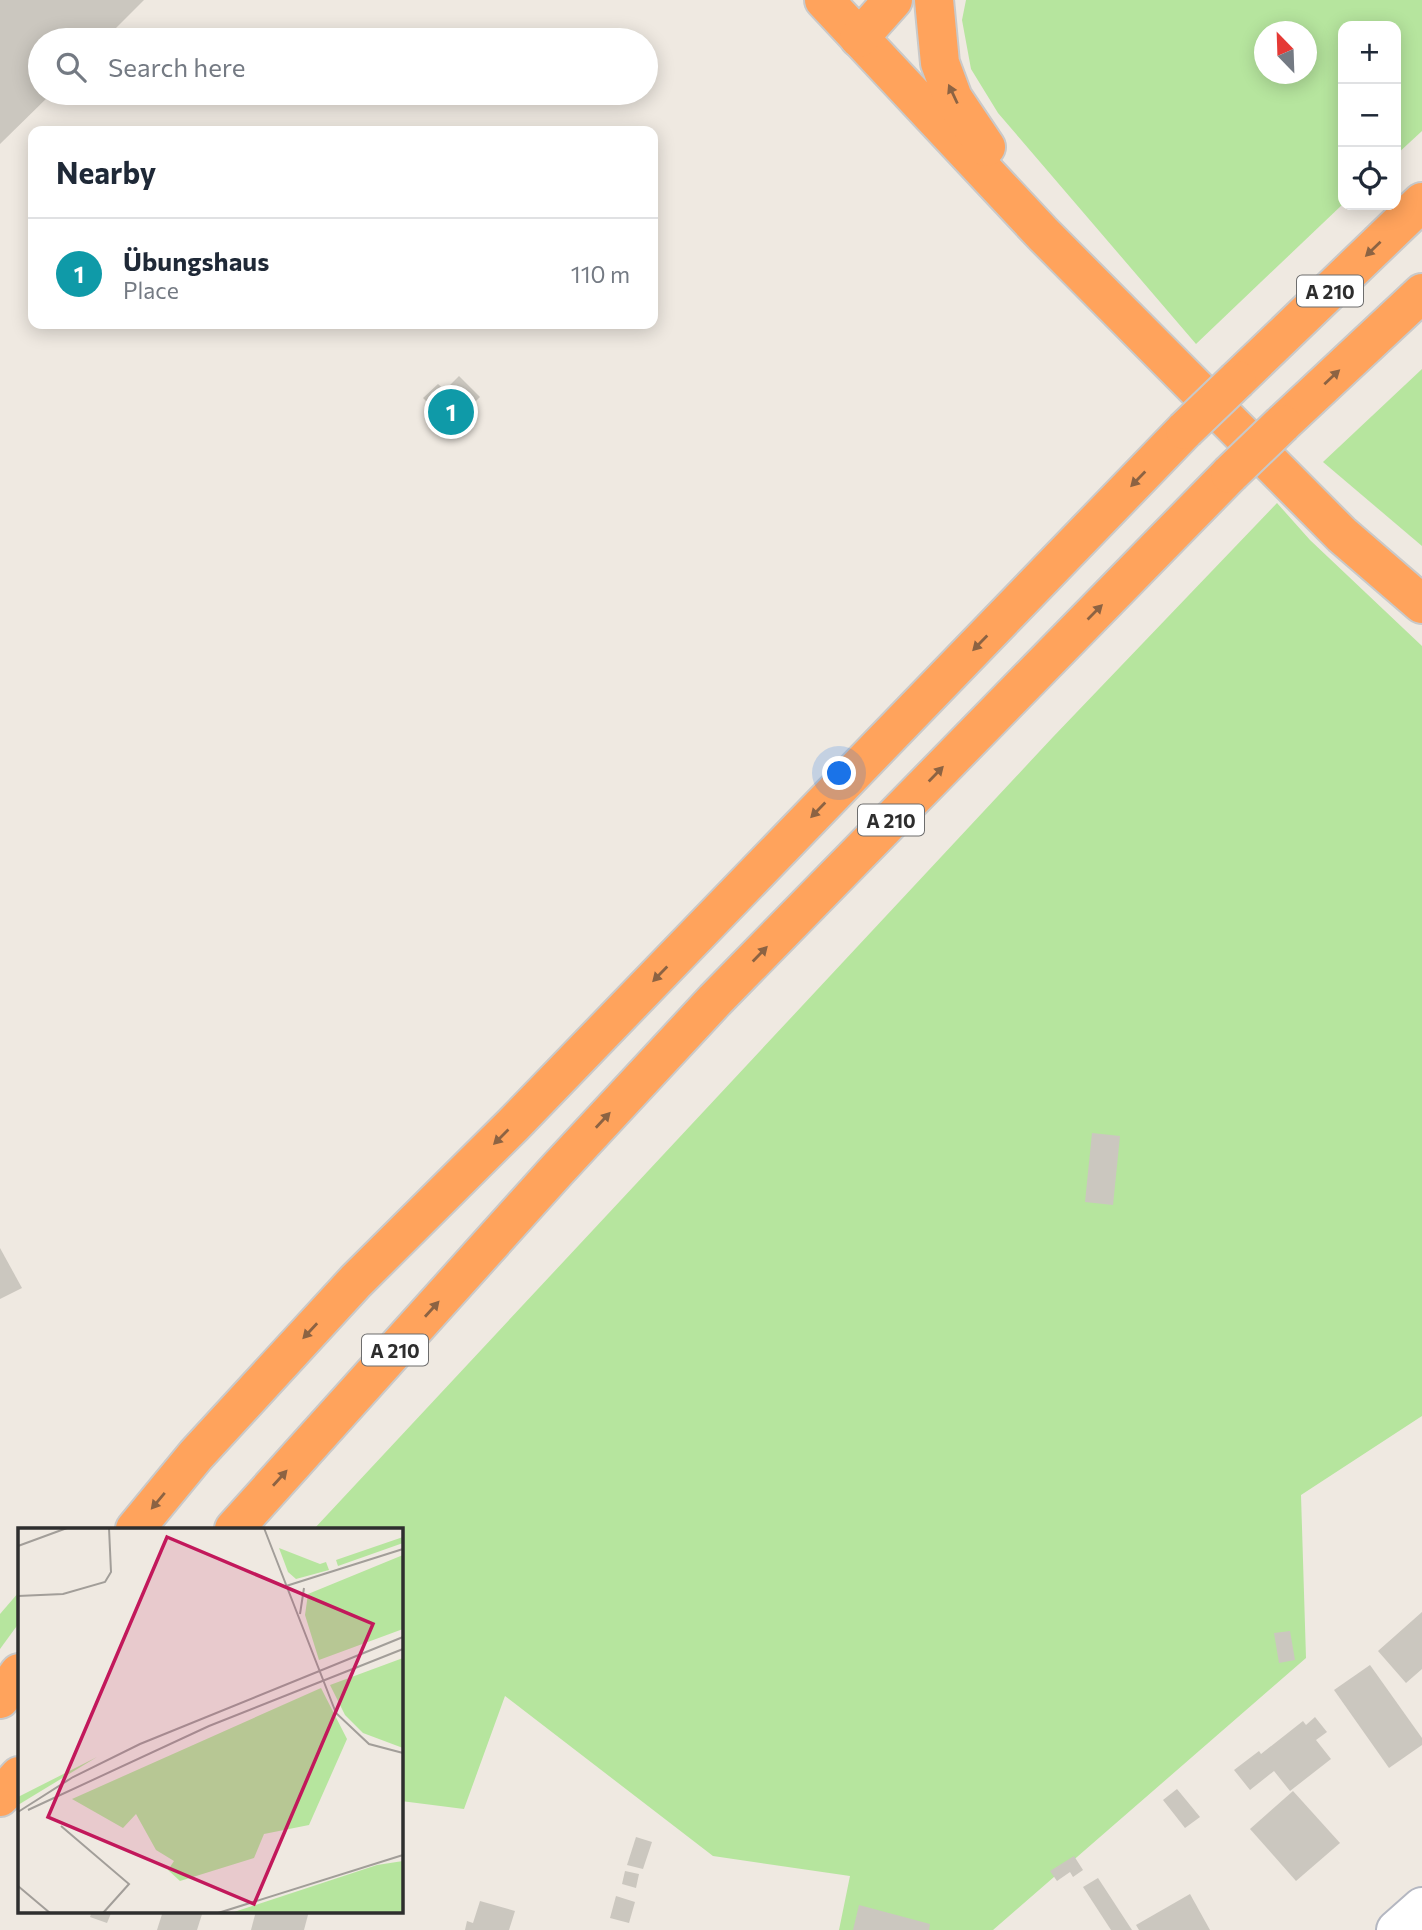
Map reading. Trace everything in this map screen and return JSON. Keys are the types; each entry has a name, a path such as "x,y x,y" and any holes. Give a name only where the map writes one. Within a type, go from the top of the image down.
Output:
{"highway":[{"path":"824,0 1043,234 1342,535 1422,604"},
{"path":"859,38 893,0"},
{"path":"934,0 940,63 953,98 1043,234"},
{"name":"A 210","path":"136,1528 197,1455 356,1281 513,1125 1185,430 1422,202"},
{"name":"A 210","path":"235,1528 548,1180 715,1000 1230,474 1422,293"},
{"path":"0,1699 18,1674"},
{"path":"0,1797 18,1777"}],"street":[{"path":"1396,1930 1422,1907"}],"green space":[{"path":"966,0 1422,0 1422,131 1401,150 1401,21 1338,21 1338,209 1196,344 998,113 971,69 962,20"},
{"path":"1422,369 1422,546 1323,462"},
{"path":"1277,503 1310,540 1422,646 1422,1416 1301,1495 1306,1658 993,1930 839,1930 850,1876 713,1856 505,1696 464,1809 402,1801 402,1528 315,1528 1053,737"},
{"path":"18,1593 18,1624 0,1649 0,1614"}],"building":[{"path":"0,0 144,0 116,28 28,28 28,105 40,105 0,144"},
{"path":"459,376 480,397 451,426 423,398 438,384 445,390"},
{"path":"1092,1133 1120,1136 1113,1205 1085,1202"},
{"path":"0,1248 22,1288 0,1299"},
{"path":"1422,1612 1422,1669 1406,1683 1378,1651"},
{"path":"1290,1631 1295,1660 1279,1663 1274,1633"},
{"path":"1370,1665 1422,1738 1422,1745 1389,1768 1334,1690"},
{"path":"1315,1717 1327,1732 1316,1740 1331,1759 1290,1791 1274,1771 1250,1790 1234,1770 1259,1751 1261,1754 1303,1721 1306,1725"},
{"path":"1177,1789 1200,1817 1185,1828 1163,1800"},
{"path":"1293,1791 1340,1843 1296,1881 1250,1829"},
{"path":"636,1837 652,1842 643,1869 627,1865"},
{"path":"1074,1856 1083,1870 1073,1877 1070,1872 1057,1881 1050,1871"},
{"path":"625,1871 639,1874 636,1888 622,1884"},
{"path":"1098,1878 1132,1930 1111,1930 1083,1887"},
{"path":"1190,1894 1210,1930 1139,1930 1136,1925"},
{"path":"616,1896 635,1902 629,1923 610,1918"},
{"path":"480,1901 515,1911 509,1930 465,1930 467,1921 473,1923"},
{"path":"859,1905 930,1924 929,1930 853,1930"},
{"path":"92,1912 112,1912 107,1923 90,1917"},
{"path":"163,1912 203,1912 197,1930 157,1930"},
{"path":"256,1912 309,1912 304,1930 251,1930"}],"place":[{"name":"Übungshaus","path":"451,412"}]}
